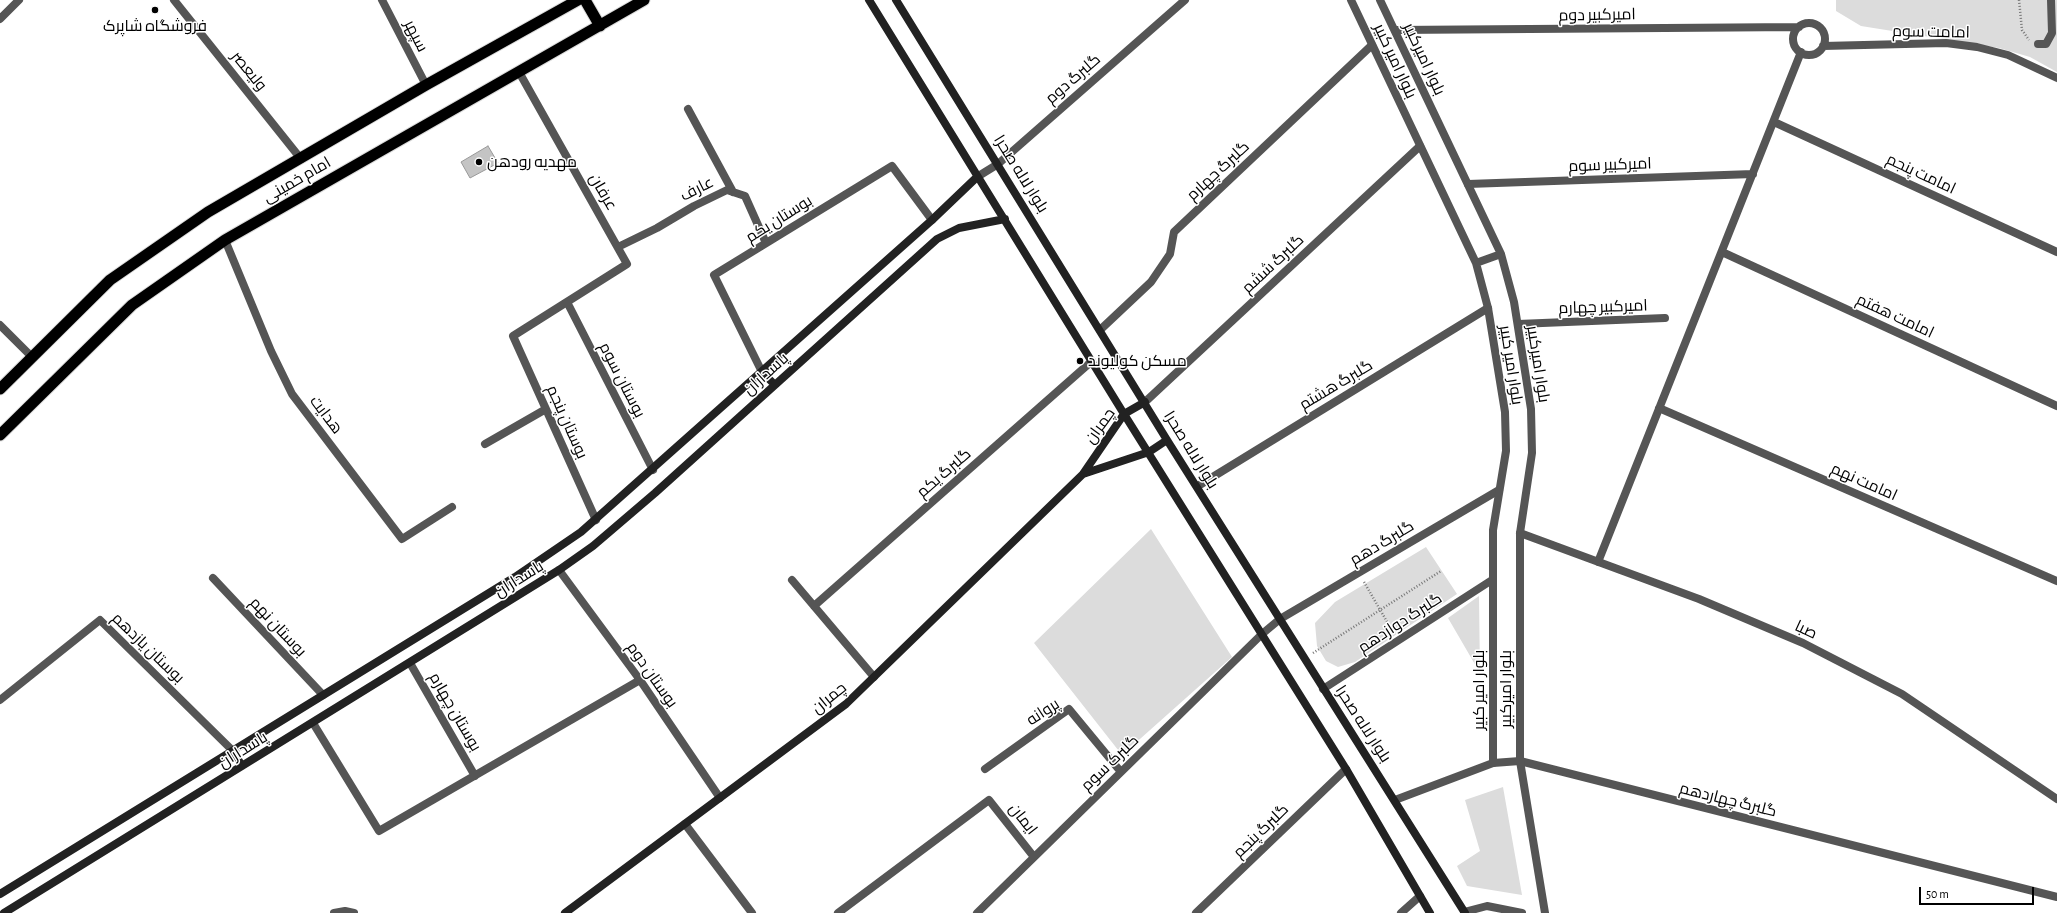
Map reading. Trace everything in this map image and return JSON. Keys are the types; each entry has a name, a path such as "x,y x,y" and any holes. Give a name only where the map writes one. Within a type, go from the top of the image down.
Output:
{"highway":[{"name":"امام خمینی","path":"0,389 110,280 208,212 426,85 578,0"},
{"path":"585,0 600,26"},
{"name":"امام خمینی","path":"0,436 132,305 225,240 644,0"}],"main road":[{"path":"869,0 1124,414 1346,768 1430,913"},
{"name":"بلوار لاله صحرا","path":"896,0 1167,440 1198,486 1323,689 1395,800 1465,913"},
{"name":"پاسداران","path":"0,894 526,570 581,532 653,470 932,220 977,177"},
{"name":"پاسداران","path":"4,913 559,570 593,546 937,239 959,228 1005,219"},
{"path":"762,372 775,385"},
{"name":"چمران","path":"565,913 846,704 1084,474 1124,414 1145,402"},
{"name":"چمران","path":"1084,474 1149,452 1167,440"},
{"path":"233,751 242,766"}],"street":[{"path":"0,19 19,0"},
{"name":"ولیعصر","path":"174,0 301,159"},
{"name":"سپهر","path":"382,0 426,85"},
{"name":"گلبرگ دوم","path":"977,177 998,164 1185,0"},
{"name":"بلوار امیر کبیر","path":"1351,0 1476,263 1488,308 1505,412 1506,451 1493,530 1493,763"},
{"name":"بلوار امیرکبیر","path":"1380,0 1501,254 1514,302 1518,324 1531,409 1532,453 1520,533 1520,761 1545,913"},
{"path":"2038,44 2046,44 2052,33 2051,0"},
{"path":"1809,23 1819,27 1825,36 1823,46 1820,50 1811,54 1802,52 1794,41 1796,31 1799,27 1809,23"},
{"name":"امیرکبیر دوم","path":"1395,30 1799,27"},
{"name":"امامت سوم","path":"1823,46 1946,43 1977,47 2008,56 2057,78"},
{"name":"گلبرگ چهارم","path":"1100,330 1151,282 1170,254 1174,232 1372,45"},
{"path":"1598,562 1802,52"},
{"name":"عرفان","path":"519,72 627,264 567,302"},
{"path":"688,109 733,192"},
{"name":"امامت پنجم","path":"1774,122 2057,252"},
{"name":"گلبرگ ششم","path":"1145,402 1420,146"},
{"name":"بوستان یکم","path":"762,372 714,275 892,166 932,220"},
{"name":"امیرکبیر سوم","path":"1468,184 1753,174"},
{"name":"عارف","path":"618,247 657,228 694,206 727,190 745,196 766,243"},
{"name":"هدایت","path":"225,240 271,351 292,394 402,539 452,507"},
{"name":"امامت هفتم","path":"1722,252 2057,406"},
{"path":"1476,263 1501,254"},
{"name":"بوستان پنجم","path":"567,302 513,336 596,520"},
{"name":"بوستان سوم","path":"567,302 653,470"},
{"name":"گلبرگ هشتم","path":"1198,486 1488,308"},
{"name":"امیرکبیر چهارم","path":"1518,324 1665,318"},
{"path":"0,325 32,357"},
{"name":"گلبرگ یکم","path":"814,606 1092,360"},
{"name":"امامت نهم","path":"1659,408 2057,581"},
{"path":"485,444 546,409"},
{"name":"گلبرگ دهم","path":"1262,634 1280,620 1499,490"},
{"name":"صبا","path":"1520,533 1699,599 1796,640 1902,694 2057,799"},
{"name":"بوستان دوم","path":"559,570 640,680 720,798"},
{"name":"بوستان نهم","path":"213,578 323,695"},
{"path":"792,580 874,677"},
{"name":"گلبرگ دوازدهم","path":"1323,689 1492,580"},
{"name":"بوستان یازدهم","path":"0,700 100,620 233,751"},
{"name":"گلبرک سوم","path":"977,913 1262,634"},
{"name":"بوستان چهارم","path":"410,663 475,776"},
{"path":"313,723 379,831 640,680"},
{"name":"پروانه","path":"985,769 1069,709 1122,772"},
{"name":"گلبرگ چهاردهم","path":"1395,800 1493,763 1520,761 2057,897"},
{"name":"گلبرگ پنجم","path":"1196,913 1346,768"},
{"name":"ایمان","path":"838,913 989,800 1034,857"},
{"path":"685,824 752,913"},
{"path":"1401,913 1420,896"},
{"path":"1465,913 1490,910 1522,913"},
{"path":"334,913 345,911 354,913"}],"path":[{"path":"2019,0 2022,30 2028,40 2038,44"},
{"path":"1304,658 1381,610 1441,570"},
{"path":"1359,573 1398,641"}],"shaded area":[{"path":"1836,0 2057,0 2057,72 2030,57 1999,48 1861,26 1836,11"},
{"path":"1151,529 1232,657 1122,755 1034,643"},
{"path":"1426,547 1457,594 1355,662 1338,667 1326,661 1317,646 1315,623 1335,602"},
{"path":"1479,596 1480,673 1448,618"},
{"path":"1503,787 1522,895 1467,886 1457,866 1480,851 1465,800"}],"building":[{"name":"مهدیه رودهن","path":"488,146 498,163 470,178 461,162"}],"place":[{"name":"فروشگاه شاپرک","path":"155,10"},
{"name":"مهدیه رودهن","path":"479,162"},
{"name":"مسکن کولیوند","path":"1080,361"}]}
